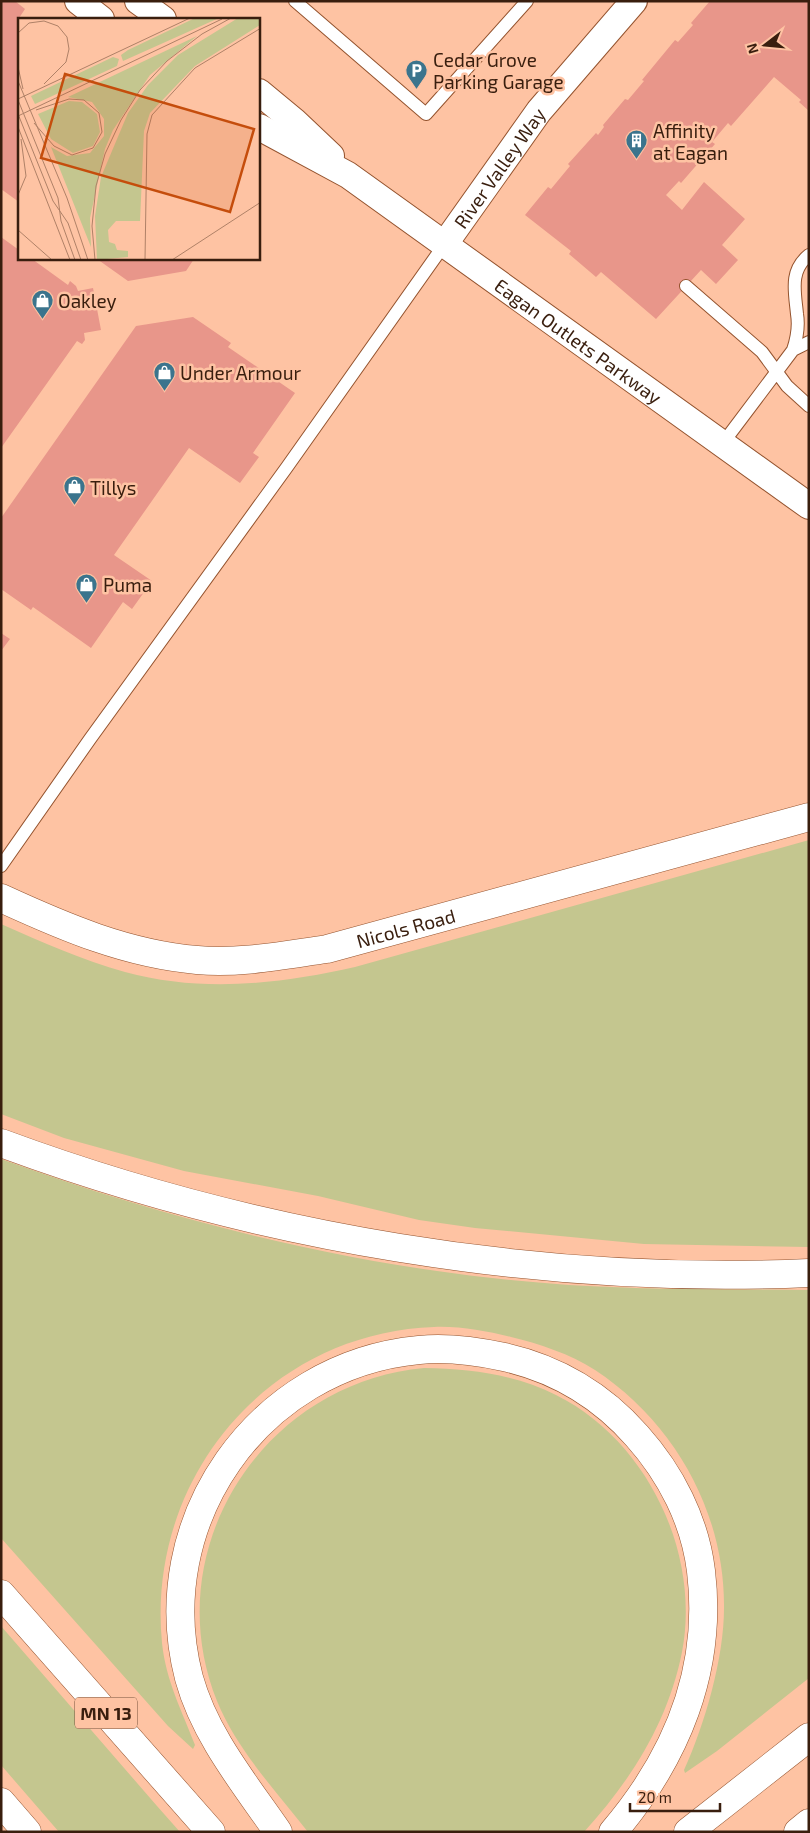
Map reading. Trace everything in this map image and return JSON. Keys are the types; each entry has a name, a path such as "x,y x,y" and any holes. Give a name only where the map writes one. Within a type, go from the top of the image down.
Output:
{"main road":[{"name":"Nicols Road","path":"1,898 66,928 143,952 198,960 252,960 327,949 809,817"},
{"path":"1,1143 142,1190 262,1220 381,1246 478,1258 615,1270 708,1274 809,1273"},
{"path":"278,1832 224,1754 202,1712 190,1679 182,1641 181,1601 186,1562 195,1525 211,1489 231,1454 255,1427 280,1405 325,1378 362,1363 404,1352 439,1349 470,1351 524,1362 557,1374 590,1392 632,1430 653,1456 672,1484 688,1520 700,1564 704,1600 705,1622 696,1674 681,1724 663,1763 640,1800 613,1832"},
{"name":"MN 13","path":"1,1594 211,1832"},
{"path":"688,1832 809,1736"},
{"path":"1,1802 27,1832"},
{"path":"798,1832 809,1823"}],"street":[{"path":"138,1 162,18"},
{"name":"River Valley Way","path":"444,244 539,111 634,1"},
{"name":"Eagan Outlets Parkway","path":"260,93 316,141 348,175"},
{"name":"Eagan Outlets Parkway","path":"260,127 348,175 723,442 809,506"}],"lane":[{"path":"295,1 426,114 527,1"},
{"path":"1,866 90,739 321,420 444,244"},
{"path":"723,442 793,350 798,330 794,277 801,262 809,254"},
{"path":"686,286 751,342 795,394 809,406"},
{"path":"793,350 809,342"}],"green space":[{"path":"809,840 809,1247 644,1244 475,1228 419,1220 318,1196 184,1171 64,1138 1,1114 1,924 93,962 154,979 212,984 270,982 355,967"},
{"path":"1,1159 139,1205 210,1224 280,1242 424,1269 496,1279 599,1287 809,1290 809,1678 717,1751 685,1773 684,1770 706,1712 717,1669 721,1648 724,1608 722,1572 715,1538 704,1504 690,1472 671,1443 649,1416 623,1391 585,1364 554,1350 511,1337 473,1329 434,1327 374,1336 319,1356 270,1386 229,1426 197,1473 174,1525 162,1583 162,1643 164,1657 175,1695 195,1745 193,1749 168,1726 1,1538"},
{"path":"424,1368 475,1371 508,1377 556,1395 588,1415 617,1440 641,1470 660,1503 674,1539 683,1576 686,1614 682,1652 676,1678 668,1702 646,1748 618,1791 584,1832 308,1832 246,1753 225,1719 217,1701 202,1644 201,1587 213,1533 237,1483 272,1440 315,1405 366,1380"},
{"path":"1,1626 180,1832 59,1832 1,1765"}],"building":[{"path":"1,1 15,1 25,9 18,18 18,201 1,189"},
{"name":"Affinity at Eagan","path":"710,1 809,1 809,111 799,102 801,100 774,77 731,126 728,123 712,142 715,144 681,183 679,181 666,195 682,210 704,182 745,219 722,245 738,260 716,284 701,270 656,319 601,272 596,277 569,254 571,251 525,215 548,187 551,189 570,166 568,164 596,133 598,135 604,127 603,125 625,99 628,100 675,40 678,42 693,25 691,23"},
{"path":"1,237 18,249 18,260 33,260 68,285 70,281 76,286 78,291 93,288 101,330 84,333 85,340 82,344 77,341 1,448"},
{"path":"98,260 193,260 186,271 128,281"},
{"path":"193,317 231,343 228,347 295,393 253,453 259,457 240,483 189,448 114,555 152,581 132,609 123,602 91,648 33,607 31,610 1,589 1,518 136,326"},
{"path":"1,633 10,639 1,651"}],"place":[{"name":"Cedar Grove Parking Garage","path":"417,89"},
{"name":"Affinity at Eagan","path":"637,160"},
{"name":"Oakley","path":"42,319"},
{"name":"Under Armour","path":"164,391"},
{"name":"Tillys","path":"74,506"},
{"name":"Puma","path":"87,603"}]}
